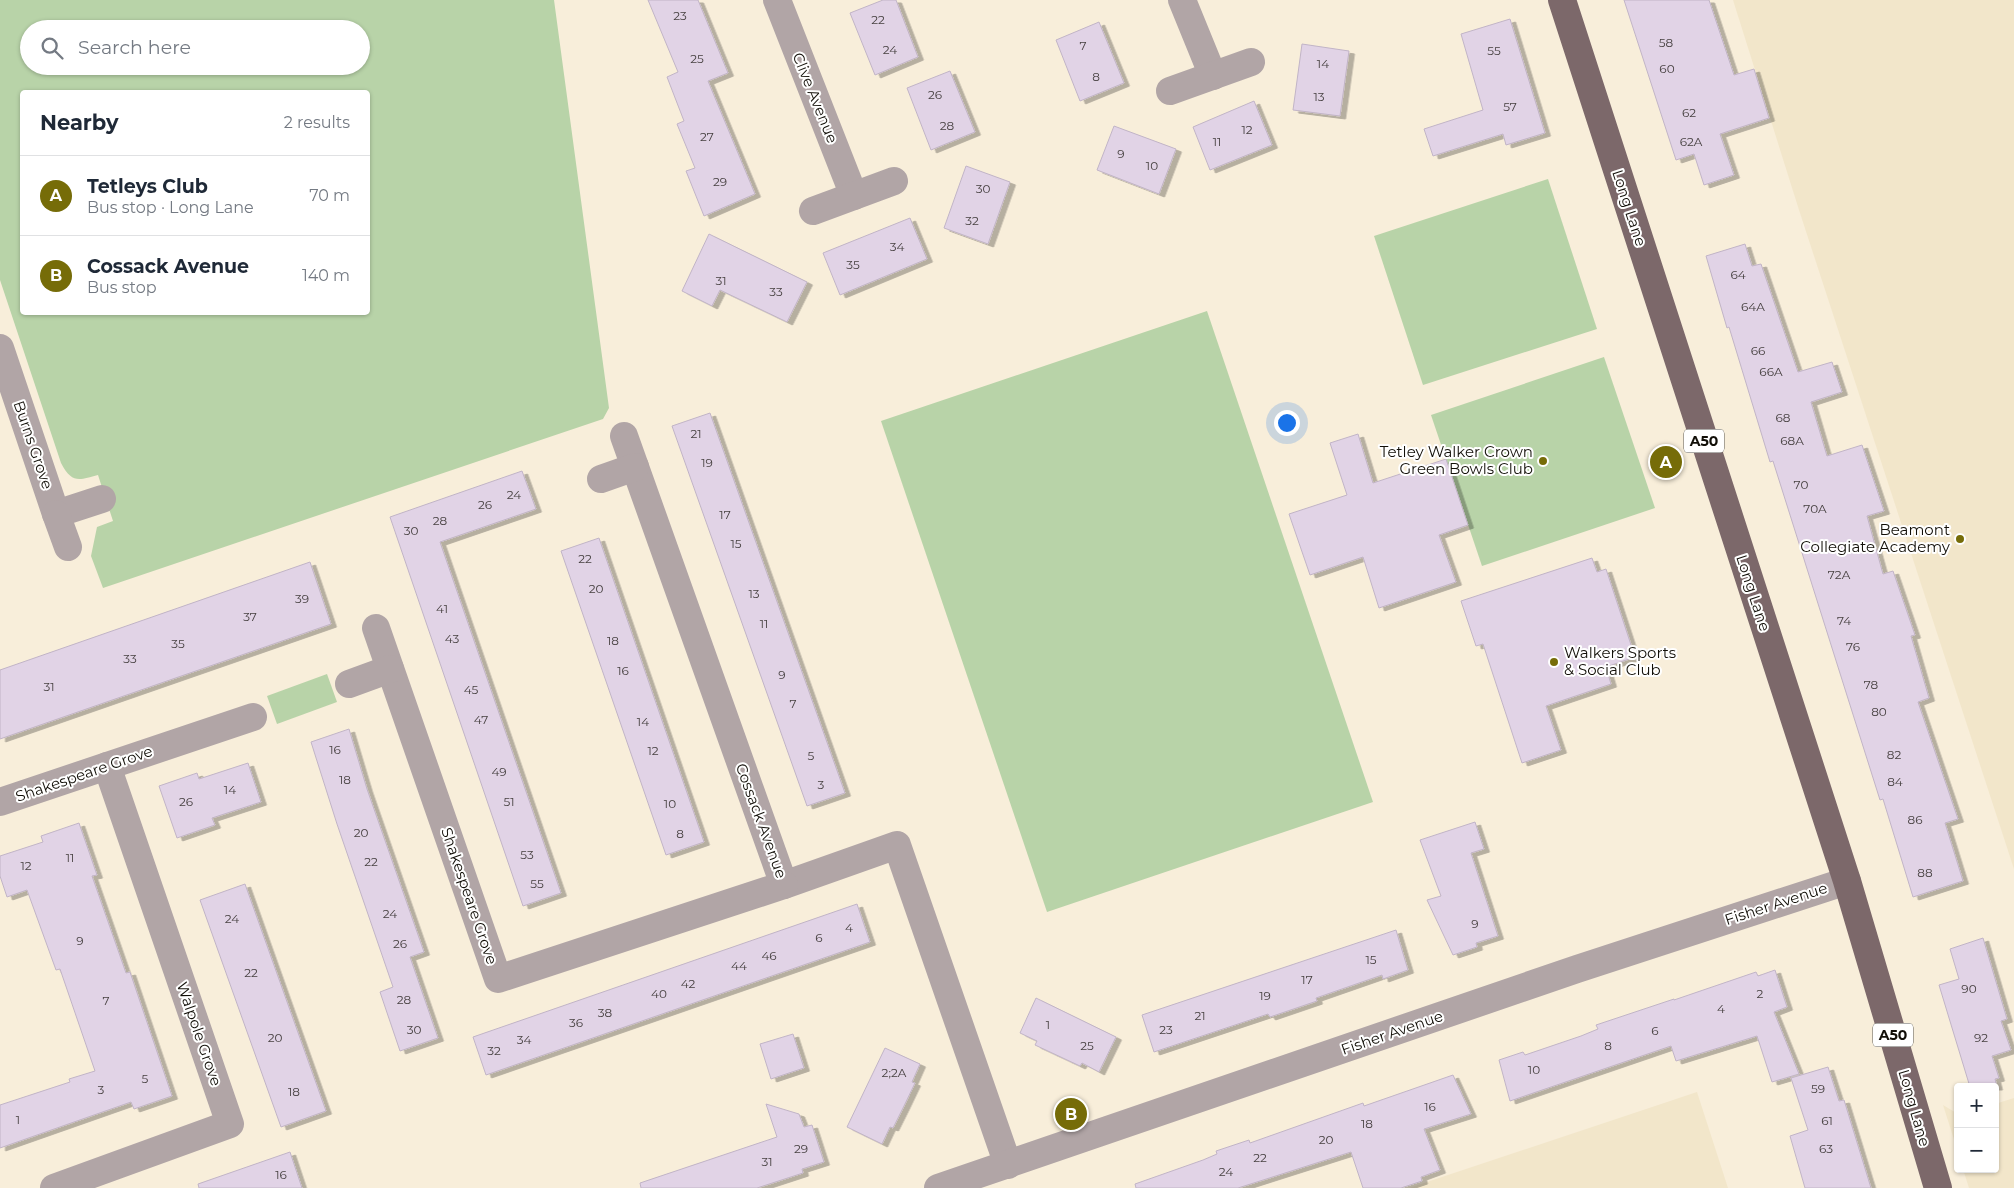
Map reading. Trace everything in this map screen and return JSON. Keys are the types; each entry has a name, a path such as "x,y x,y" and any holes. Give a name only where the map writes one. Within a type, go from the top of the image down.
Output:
{"main road":[{"name":"Long Lane","path":"1562,0 1847,881 1938,1188"}],"street":[{"name":"Clive Avenue","path":"777,0 854,196"},
{"path":"1182,0 1213,76"},
{"path":"1170,91 1251,62"},
{"path":"814,211 894,181"},
{"name":"Burns Grove","path":"0,348 68,547"},
{"name":"Cossack Avenue","path":"624,436 784,885 897,845 1008,1164"},
{"path":"601,480 635,467"},
{"path":"56,514 102,499"},
{"name":"Shakespeare Grove","path":"376,628 498,979 784,885"},
{"path":"349,684 390,669"},
{"name":"Shakespeare Grove","path":"0,802 253,717"},
{"name":"Walpole Grove","path":"54,1188 230,1124 107,766"},
{"name":"Fisher Avenue","path":"938,1188 1577,969 1847,881"}],"shaded area":[{"name":"Beamont Collegiate Academy","path":"1733,0 2014,0 2014,869 1799,210"},
{"path":"1697,1092 1728,1188 1409,1188"},
{"path":"2014,1098 2014,1188 1969,1188 1964,1173 1999,1173 1999,1103"},
{"path":"1943,1105 1954,1112 1954,1139"}],"green space":[{"path":"0,0 554,0 609,408 603,419 103,588 91,556 97,527 113,521 98,475 76,479 65,470 61,463 0,280"},
{"path":"1548,179 1597,329 1423,385 1374,236"},
{"path":"1207,311 1373,802 1047,912 881,421"},
{"name":"Tetley Walker Crown Green Bowls Club","path":"1604,357 1655,508 1482,566 1431,415"},
{"path":"327,674 337,702 277,724 267,696"}],"building":[{"path":"648,0 698,0 728,73 708,81 755,194 704,216 686,171 695,168 677,124 684,121 667,77 678,72"},
{"path":"883,0 896,0 918,57 875,75 850,13"},
{"path":"1624,0 1709,0 1734,75 1754,69 1769,118 1720,134 1734,175 1704,185 1694,154 1676,160"},
{"path":"1510,19 1545,133 1506,145 1503,134 1433,156 1424,129 1483,110 1461,34"},
{"path":"1099,22 1124,83 1080,101 1056,40"},
{"path":"1302,44 1349,51 1340,116 1293,110"},
{"path":"950,71 975,132 931,150 907,88"},
{"path":"1254,101 1272,145 1210,170 1193,127"},
{"path":"1114,126 1176,149 1159,194 1097,170"},
{"path":"966,166 1010,182 988,244 944,228"},
{"path":"910,218 927,259 840,295 823,253"},
{"path":"709,234 807,282 787,322 720,290 712,306 682,291"},
{"path":"1745,244 1752,266 1761,264 1798,372 1832,362 1842,392 1811,402 1827,456 1862,445 1884,511 1867,516 1883,574 1893,571 1915,635 1911,636 1929,698 1918,702 1958,819 1945,823 1963,881 1913,897 1883,799 1880,800 1773,461 1770,462 1706,256"},
{"path":"710,413 845,793 807,806 672,426"},
{"path":"1358,434 1373,483 1446,459 1468,525 1439,535 1456,582 1379,608 1363,557 1310,575 1289,514 1347,495 1330,443"},
{"path":"522,471 536,509 440,542 561,893 523,906 390,517"},
{"path":"599,538 704,842 666,855 561,551"},
{"name":"Walkers Sports & Social Club","path":"1592,558 1597,572 1606,569 1635,657 1606,667 1611,684 1546,706 1561,750 1522,763 1483,644 1476,646 1461,601"},
{"path":"310,562 331,624 0,739 0,670"},
{"path":"349,729 367,789 424,952 410,957 438,1038 400,1051 380,992 393,987 311,742"},
{"path":"248,763 261,802 212,818 215,825 177,838 159,786 197,773 199,779"},
{"path":"1475,822 1484,849 1471,853 1498,936 1476,943 1477,947 1453,955 1427,900 1441,896 1420,840"},
{"path":"79,823 97,875 92,876 126,973 130,972 172,1096 134,1109 131,1102 0,1148 0,1105 70,1082 69,1079 95,1071 60,969 56,970 27,890 7,897 0,876 0,856 43,842 41,836"},
{"path":"245,884 326,1111 281,1127 200,900"},
{"path":"857,904 870,942 486,1075 473,1037"},
{"path":"1396,930 1408,970 1383,979 1382,975 1316,998 1317,1001 1270,1017 1268,1014 1154,1052 1142,1015"},
{"path":"1983,938 2007,1019 2001,1021 2011,1050 1992,1056 1999,1078 1995,1079 1996,1083 1969,1083 1939,985 1959,979 1950,949"},
{"path":"1775,970 1787,1007 1774,1012 1799,1074 1772,1082 1757,1036 1676,1061 1671,1046 1510,1101 1499,1060 1523,1052 1525,1055 1581,1036 1598,1029 1596,1025 1756,972 1758,976"},
{"path":"1036,998 1116,1037 1099,1072 1082,1063 1080,1066 1035,1045 1037,1041 1020,1033"},
{"path":"793,1034 804,1068 771,1079 760,1044"},
{"path":"885,1048 920,1064 912,1082 915,1083 893,1128 890,1127 882,1144 847,1127"},
{"path":"1828,1067 1839,1101 1844,1100 1871,1188 1805,1188 1790,1136 1808,1130 1791,1078"},
{"path":"1453,1075 1471,1114 1424,1129 1440,1170 1421,1177 1422,1181 1401,1188 1363,1188 1351,1152 1238,1188 1136,1188 1135,1184 1203,1160 1217,1154 1216,1151 1249,1140 1250,1143 1363,1103 1364,1106"},
{"path":"766,1104 799,1114 804,1127 812,1125 824,1162 802,1169 803,1173 757,1188 641,1188 640,1183 777,1137"},
{"path":"290,1152 302,1188 199,1188 198,1184"}],"place":[{"name":"Tetley Walker Crown Green Bowls Club","path":"1543,461"},
{"name":"Tetleys Club","path":"1666,462"},
{"name":"Beamont Collegiate Academy","path":"1960,539"},
{"name":"Walkers Sports & Social Club","path":"1554,662"},
{"name":"Cossack Avenue","path":"1071,1114"}]}
